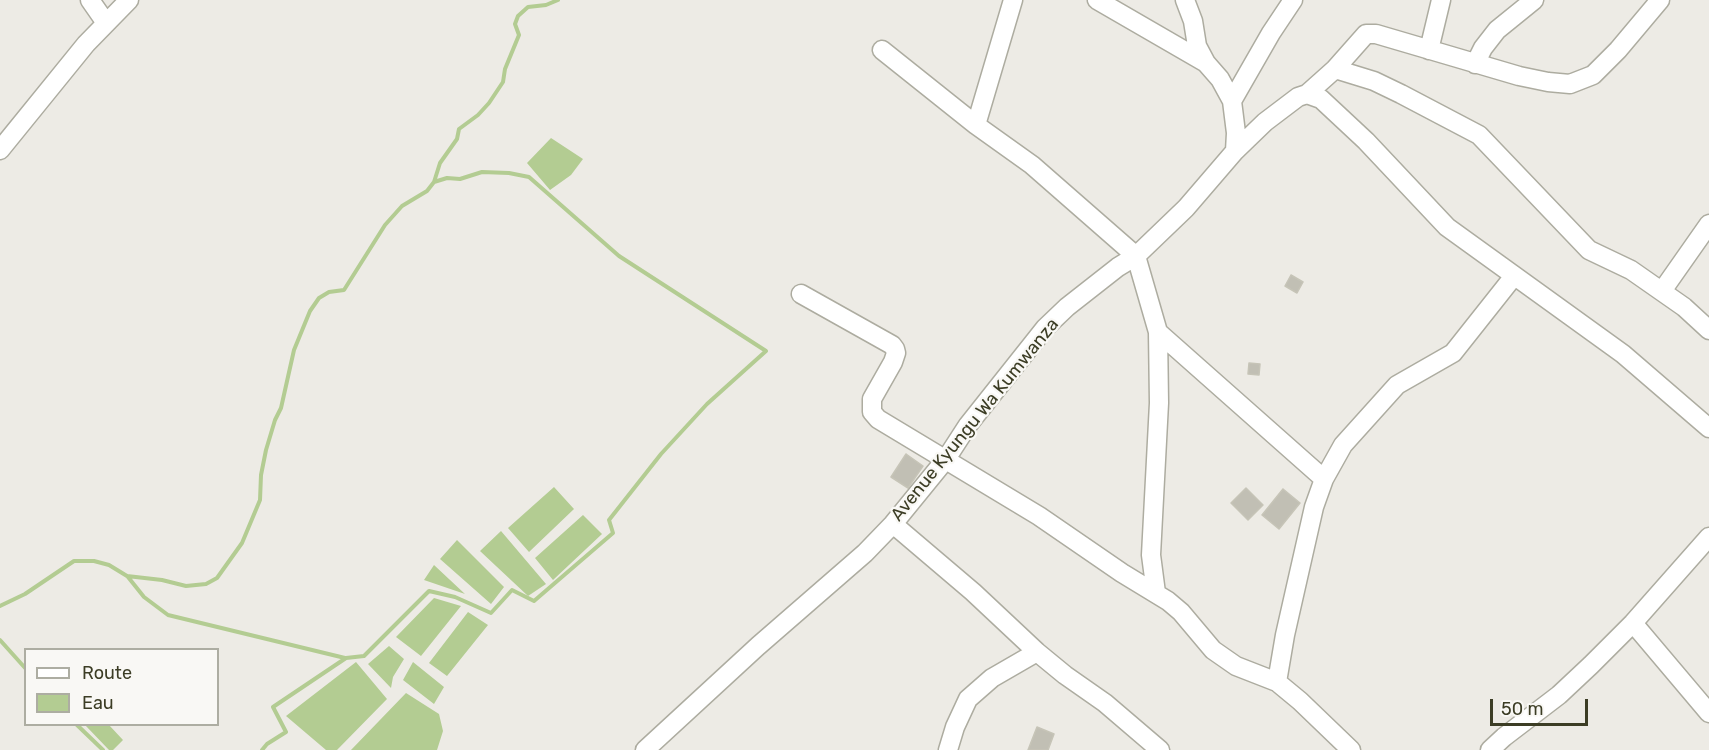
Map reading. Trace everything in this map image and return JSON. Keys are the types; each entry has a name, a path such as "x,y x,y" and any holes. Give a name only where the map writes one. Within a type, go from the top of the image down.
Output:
{"street":[{"path":"90,0 106,23"},
{"path":"0,150 86,44 129,0"},
{"path":"976,125 1013,0"},
{"path":"1097,0 1206,63"},
{"path":"1185,0 1193,21 1197,46 1232,101 1236,133 1235,151"},
{"path":"1232,101 1293,0"},
{"path":"1441,0 1429,50 1548,82 1570,84 1593,75 1618,50 1660,0"},
{"path":"1475,64 1483,48 1497,30 1534,0"},
{"name":"Avenue Kyungu Wa Kumwanza","path":"658,747 758,645 865,553 893,524 1046,328 1075,300 1136,256 1186,208 1235,151 1265,122 1298,97 1307,94 1335,69 1366,34 1376,34 1429,50"},
{"path":"882,50 976,125 1032,165 1136,256 1158,332 1159,404 1151,555 1156,592"},
{"path":"1335,69 1374,81 1479,135 1589,249 1631,270 1684,307 1709,330"},
{"path":"1307,94 1321,99 1366,141 1447,227 1623,354 1709,428"},
{"path":"1662,291 1709,224"},
{"path":"1277,682 1314,507 1324,479 1343,445 1397,385 1453,353 1514,276"},
{"path":"801,294 892,345 896,353 893,362 872,399 872,412 878,419 1039,516 1135,581 1156,592 1181,612 1213,650 1236,666 1277,682 1300,700 1351,750"},
{"path":"1158,332 1324,479"},
{"path":"893,524 973,592 1037,652 1105,703 1160,750"},
{"path":"1490,750 1509,743 1559,695 1633,623 1709,537"},
{"path":"1135,581 1151,555"},
{"path":"1633,623 1709,713"},
{"path":"948,750 955,727 968,699 992,678 1037,652"}],"water":[{"path":"551,138 583,159 571,175 550,190 527,163"},
{"path":"554,487 574,509 529,552 508,528"},
{"path":"583,515 602,534 553,580 535,558"},
{"path":"501,531 546,584 528,596 480,551"},
{"path":"457,540 504,587 491,604 440,559"},
{"path":"434,565 465,594 424,580"},
{"path":"434,598 461,606 421,656 396,637"},
{"path":"468,612 488,625 447,676 429,663"},
{"path":"389,646 404,659 393,677 391,688 368,664"},
{"path":"356,662 387,699 337,750 326,750 286,716"},
{"path":"413,662 444,687 434,704 403,680"},
{"path":"406,693 439,714 443,731 437,750 351,750"},
{"path":"86,726 110,726 123,740 113,750 109,750"}],"building":[{"path":"1291,275 1303,282 1297,293 1285,286"},
{"path":"1249,363 1260,364 1259,375 1248,374"},
{"path":"906,454 923,466 908,488 891,477"},
{"path":"1246,488 1263,505 1248,520 1231,503"},
{"path":"1283,489 1300,503 1279,529 1262,515"},
{"path":"1037,727 1054,734 1048,750 1028,750"}],"waterway":[{"path":"0,606 25,594 74,561 94,561 109,565 127,576 162,580 186,586 206,584 217,578 242,543 260,500 261,475 266,450 281,408 294,350 310,311 319,298 329,292 344,290 385,225 402,206 427,191 434,182 440,163 457,139 459,129 478,115 503,82 505,69 519,35 515,24 518,16 528,7 546,5 558,0"},
{"path":"262,750 286,732 273,707 346,658 364,656 429,591 455,597 491,613 512,590 534,601 613,533 609,520 661,454 707,404 766,351 619,256 529,177 509,173 482,172 460,179 447,178 434,182"},
{"path":"128,577 144,597 168,615 345,658"},
{"path":"0,640 24,667"},
{"path":"78,726 103,750"}]}
